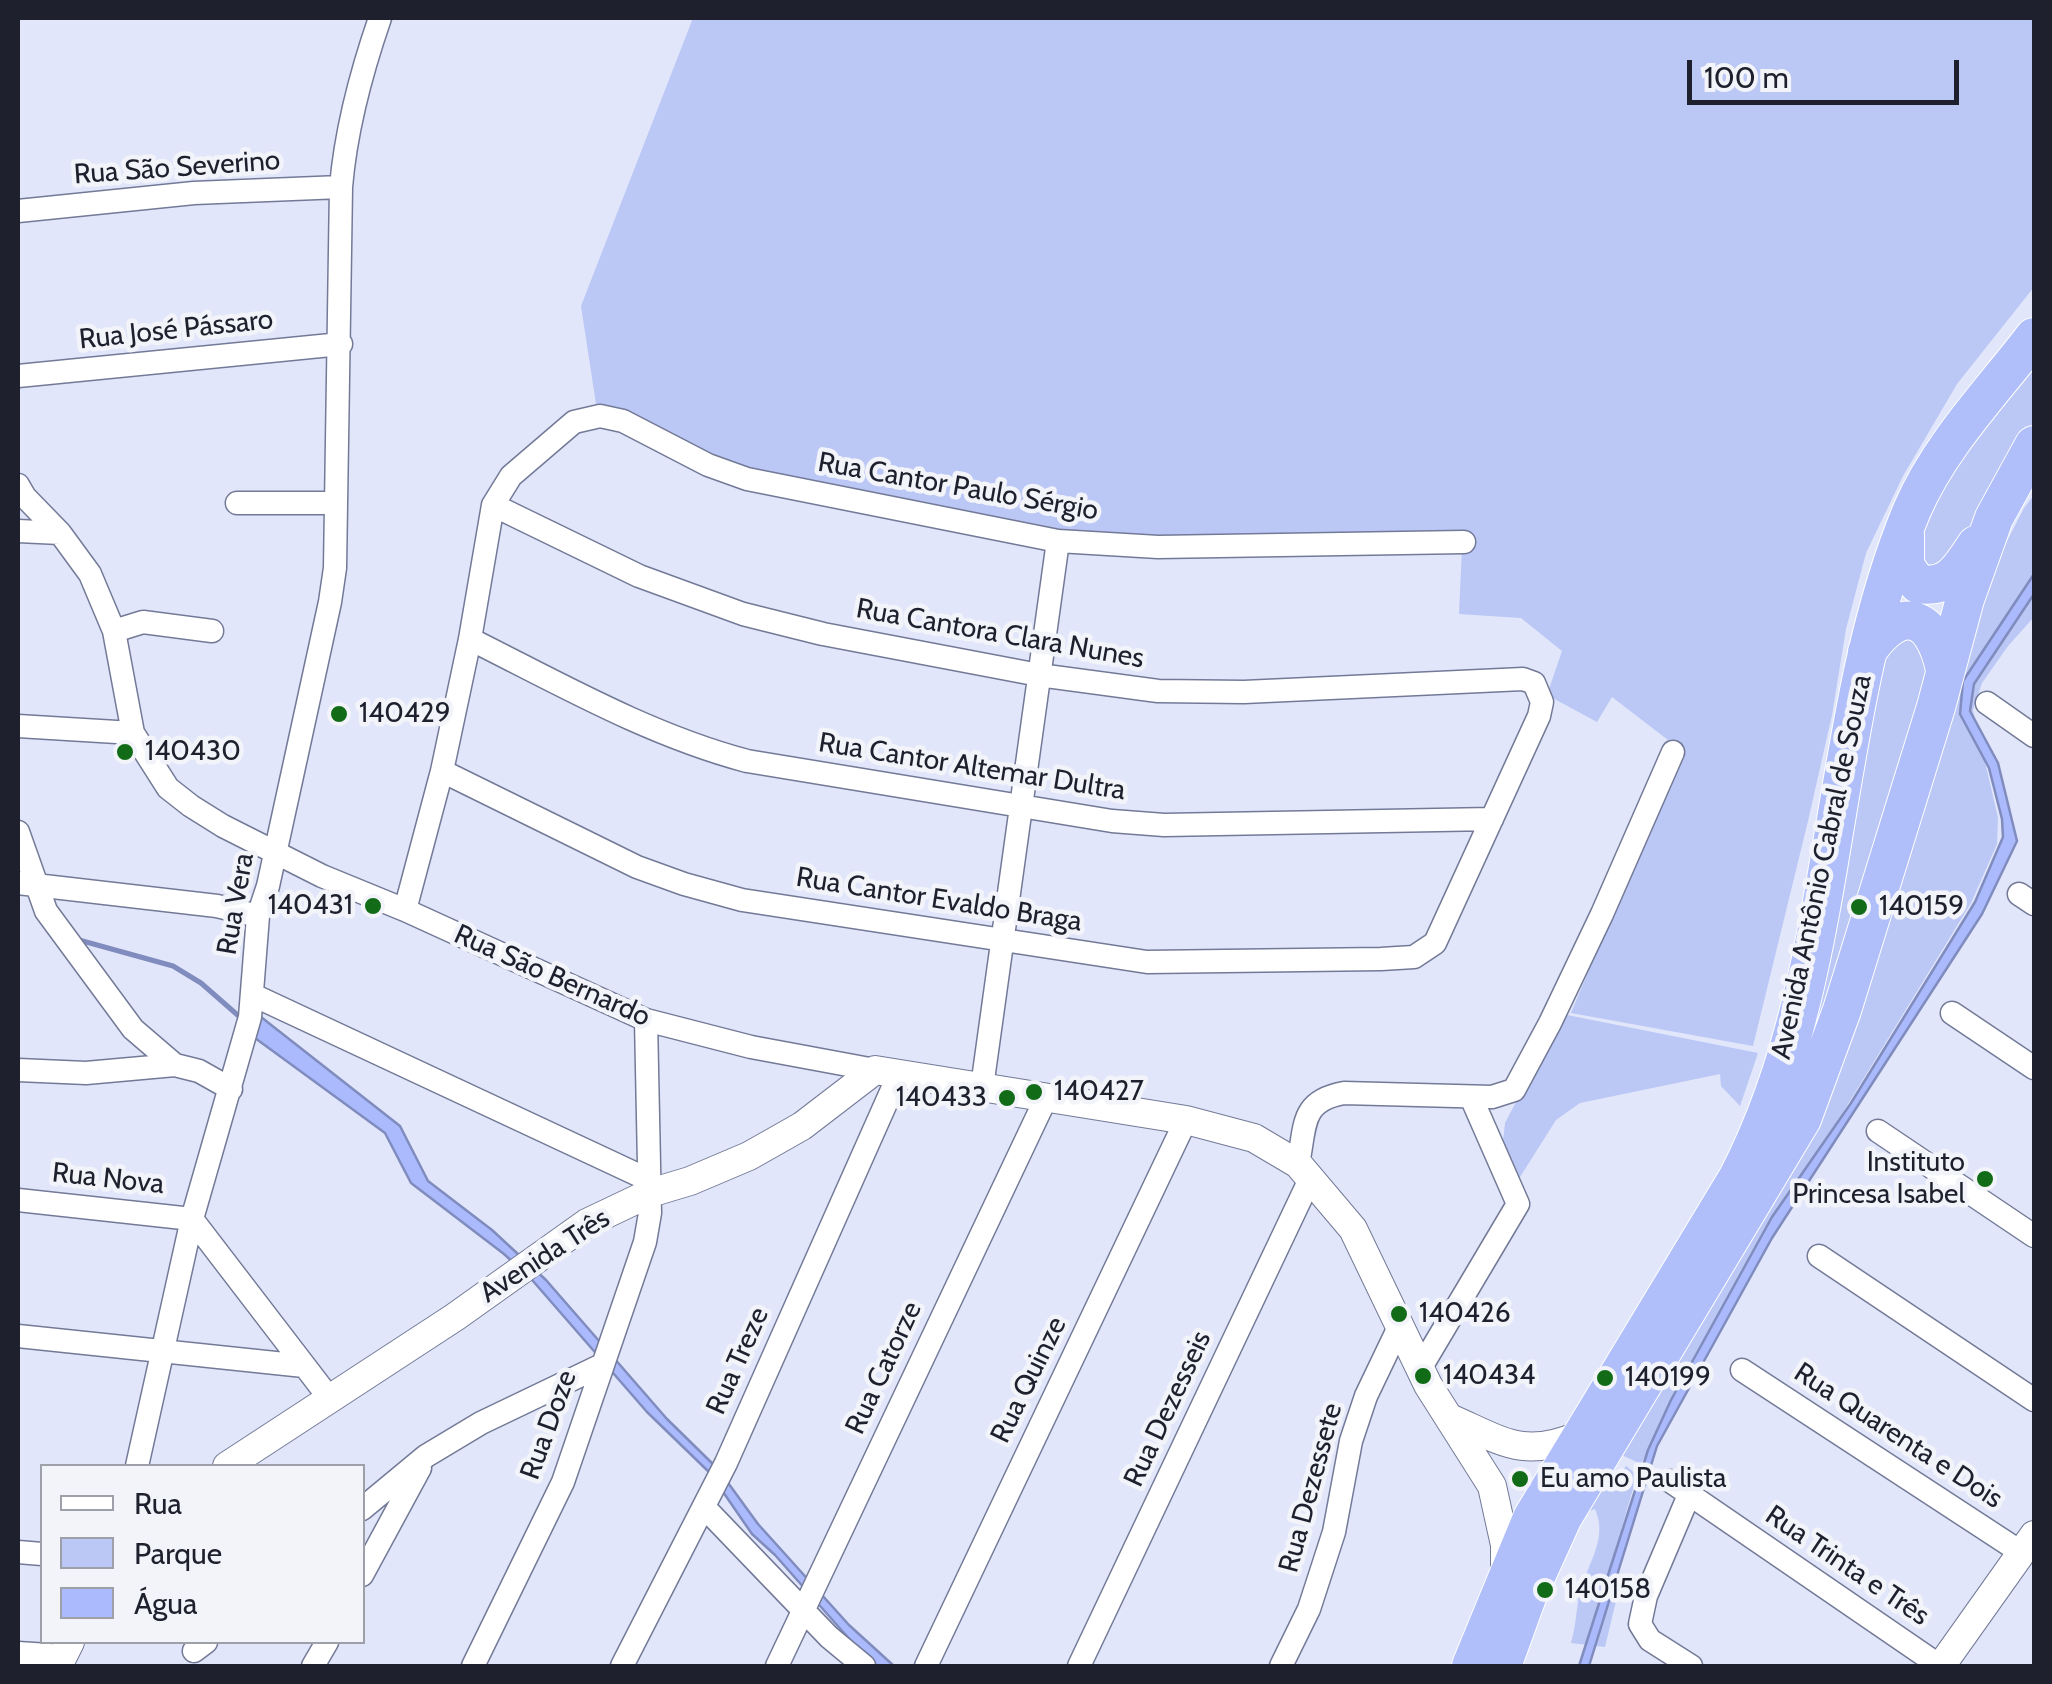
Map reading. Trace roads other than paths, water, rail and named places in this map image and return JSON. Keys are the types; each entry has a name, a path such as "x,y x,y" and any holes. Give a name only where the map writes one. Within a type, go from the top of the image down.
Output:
{"highway":[{"name":"Avenida Antônio Cabral de Souza","path":"1472,1666 1532,1518 1738,1177 1761,1132 1800,1006 1881,593 1914,506 1963,425 2034,337"},
{"name":"Avenida Antônio Cabral de Souza","path":"1502,1666 1528,1594 1563,1517 1802,1119 1842,1010 1965,599 1994,518 2034,446"},
{"path":"1906,528 1905,566 1918,584 1930,586 1957,574 1994,518"},
{"path":"1867,652 1886,630 1911,621 1921,623 1936,637 1945,670"}],"street":[{"name":"Rua Vera","path":"137,1464 192,1219 231,1090 252,995 258,916 335,568 341,187 360,76 380,18"},
{"name":"Rua São Severino","path":"18,211 194,194 341,187"},
{"name":"Rua José Pássaro","path":"18,376 341,344"},
{"name":"Rua Cantor Paulo Sérgio","path":"494,505 512,476 574,422 600,416 622,420 708,465 747,478 1058,541 1158,547 1464,542"},
{"name":"Rua São Bernardo","path":"18,484 90,574 114,631 134,733 168,788 223,826 322,876 646,1020 752,1047 1186,1120 1254,1138 1304,1170 1353,1228 1420,1368 1492,1486 1505,1545 1505,1581"},
{"path":"236,503 335,502"},
{"path":"405,910 442,771 494,505"},
{"name":"Rua Cantora Clara Nunes","path":"494,505 652,581 743,614 823,634 1039,676 1158,691 1244,692 1534,682 1542,702 1540,716 1492,819"},
{"path":"18,531 60,533"},
{"path":"982,1087 1058,541"},
{"path":"114,631 144,622 212,630"},
{"name":"Rua Cantor Altemar Dultra","path":"470,639 629,718 747,761 1112,822 1164,825 1492,819"},
{"path":"1987,703 2034,736"},
{"path":"18,726 134,733"},
{"name":"Rua Dezesseis","path":"1079,1666 1304,1170 1311,1108 1324,1097 1344,1093 1504,1095 1519,1084 1602,914 1673,752"},
{"name":"Rua Cantor Evaldo Braga","path":"442,771 637,867 742,900 1146,962 1414,957 1427,951 1442,930 1492,819"},
{"path":"18,832 26,884 133,1029 176,1064 199,1071 231,1090"},
{"path":"26,884 217,906 258,916"},
{"path":"252,995 649,1186"},
{"path":"1952,1013 2034,1068"},
{"name":"Rua Doze","path":"473,1666 563,1482 646,1242 646,1020"},
{"path":"18,1070 86,1073 176,1064"},
{"name":"Avenida Três","path":"230,1464 454,1317 546,1250 649,1186 690,1182 749,1156 887,1072"},
{"name":"Rua Treze","path":"622,1666 726,1463 887,1072"},
{"name":"Rua Catorze","path":"777,1666 1046,1096"},
{"path":"1420,1368 1518,1204 1471,1096"},
{"name":"Rua Quinze","path":"926,1666 1186,1120"},
{"path":"1878,1132 2034,1236"},
{"name":"Rua Nova","path":"18,1200 192,1219"},
{"path":"192,1219 330,1400"},
{"path":"1819,1256 2034,1400"},
{"name":"Rua Dezessete","path":"1281,1666 1309,1609 1334,1532 1351,1441 1366,1396 1400,1325"},
{"path":"18,1336 304,1366"},
{"path":"365,1507 426,1456 606,1354"},
{"name":"Rua Quarenta e Dois","path":"1742,1370 2028,1544"},
{"path":"1452,1419 1518,1447 1539,1448 1580,1435"},
{"path":"366,1560 426,1456"},
{"name":"Rua Trinta e Três","path":"1691,1666 1650,1640 1640,1624 1680,1488 1941,1666"},
{"path":"704,1507 864,1666"},
{"path":"1941,1666 2028,1544"},
{"path":"313,1666 326,1644"},
{"path":"18,1653 64,1655"}],"water":[{"path":"2034,574 2034,594 1974,684 1970,711 1998,763 2017,841 1982,914 1772,1238 1657,1446 1589,1666 1579,1666 1648,1450 1671,1400 1772,1217 1851,1103 1975,902 2003,837 1989,768 1960,714 1963,681"},
{"path":"261,1017 400,1126 428,1181 492,1230 546,1280 667,1419 718,1469 758,1524 849,1625 894,1666 878,1666 867,1659 752,1534 710,1473 647,1412 533,1281 411,1183 385,1133 255,1038"}],"waterway":[{"path":"79,940 173,966 201,983 241,1018"}],"place":[{"name":"140429","path":"339,714"},
{"name":"140430","path":"125,752"},
{"name":"140431","path":"373,906"},
{"name":"140159","path":"1859,907"},
{"name":"140427","path":"1034,1092"},
{"name":"140433","path":"1007,1098"},
{"name":"Instituto Princesa Isabel","path":"1985,1179"},
{"name":"140426","path":"1399,1314"},
{"name":"140434","path":"1423,1376"},
{"name":"140199","path":"1605,1378"},
{"name":"Eu amo Paulista","path":"1520,1479"},
{"name":"140158","path":"1545,1590"}]}
